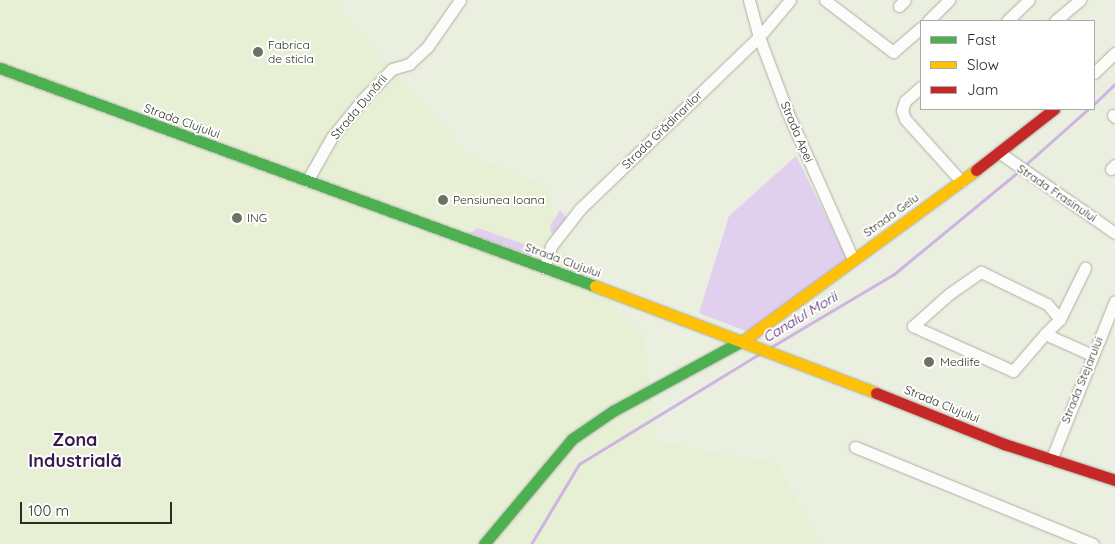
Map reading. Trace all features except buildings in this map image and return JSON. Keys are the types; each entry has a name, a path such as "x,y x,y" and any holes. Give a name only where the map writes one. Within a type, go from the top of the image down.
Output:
{"main road":[{"name":"Strada Clujului","path":"0,68 742,341 1051,460 1115,480"},
{"name":"Strada Gelu","path":"484,544 572,439 613,411 742,341 1000,153 1053,110"}],"street":[{"name":"Strada Dunării","path":"307,181 332,138 364,98 392,69 409,64 428,46 460,0"},
{"name":"Strada Apei","path":"749,0 759,37 802,146 854,260"},
{"name":"Strada Grădinarilor","path":"544,268 551,246 580,209 759,37 790,0"},
{"path":"825,0 893,52 920,31"},
{"path":"929,20 949,0"},
{"path":"1008,20 1029,0"},
{"path":"1056,20 1080,0"},
{"path":"1095,72 1115,53"},
{"path":"920,88 905,101 902,110 905,119 960,181"},
{"name":"Strada Frasinului","path":"1000,153 1115,233"},
{"path":"1060,319 1047,304 981,272 949,294 913,326 1013,371 1060,319 1085,268"},
{"name":"Strada Stejarului","path":"1051,460 1115,301"},
{"path":"1045,334 1092,355"},
{"path":"854,447 1065,538 1093,544"}],"shaded area":[{"path":"0,0 332,0 468,155 549,187 556,233 571,262 644,337 656,441 777,464 820,542 825,544 0,544"},
{"path":"796,156 847,258 748,332 699,313 729,216"},
{"path":"560,210 568,220 552,234 550,226"},
{"path":"478,228 529,246 534,254 532,256 469,234"}],"waterway":[{"name":"Canalul Morii","path":"1095,103 1115,84"},
{"name":"Canalul Morii","path":"1024,166 1087,110"},
{"name":"Canalul Morii","path":"771,347 894,274 1020,170"},
{"name":"Canalul Morii","path":"531,544 579,464 759,354"}],"traffic: fast":[{"path":"0,68 595,286"},
{"path":"484,544 572,439 613,411 744,340"}],"traffic: slow":[{"path":"744,340 976,170"},
{"path":"595,286 876,393"}],"traffic: jam":[{"path":"976,170 1053,110"},
{"path":"876,393 1004,444 1115,480"}],"place":[{"name":"Fabrica de sticla","path":"258,52"},
{"name":"Pensiunea Ioana","path":"443,200"},
{"name":"ING","path":"237,218"},
{"name":"Medlife","path":"929,362"}],"district":[{"name":"Zona Industrială","path":"75,451"}]}
